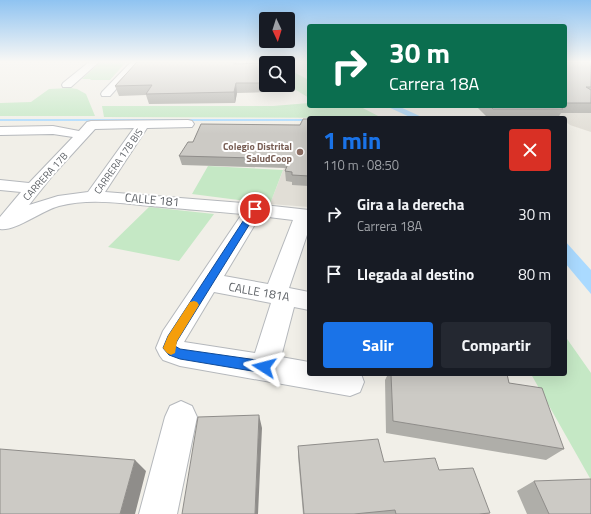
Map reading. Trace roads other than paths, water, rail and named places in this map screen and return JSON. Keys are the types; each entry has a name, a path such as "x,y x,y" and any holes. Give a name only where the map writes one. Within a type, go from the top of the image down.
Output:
{"street":[{"path":"106,94 114,86"},
{"path":"0,131 76,133 143,125 188,124"},
{"name":"CARRERA 17B BIS","path":"93,197 143,125"},
{"name":"CARRERA 17B","path":"2,225 33,188 87,131"},
{"path":"0,185 33,188"},
{"name":"CALLE 181","path":"2,225 38,207 78,197 125,198 255,209 307,216"},
{"path":"255,209 172,339 169,348 180,354 307,374"},
{"path":"264,367 290,297 307,216"},
{"name":"CALLE 181A","path":"208,282 290,297"},
{"path":"316,376 350,382"},
{"path":"158,514 181,417"}],"water":[{"path":"390,108 402,108 420,116 408,116"},
{"path":"567,243 591,270 591,294 567,265"}],"waterway":[{"path":"0,120 307,120"}],"place":[{"name":"Colegio Distrital SaludCoop","path":"300,152"}]}
